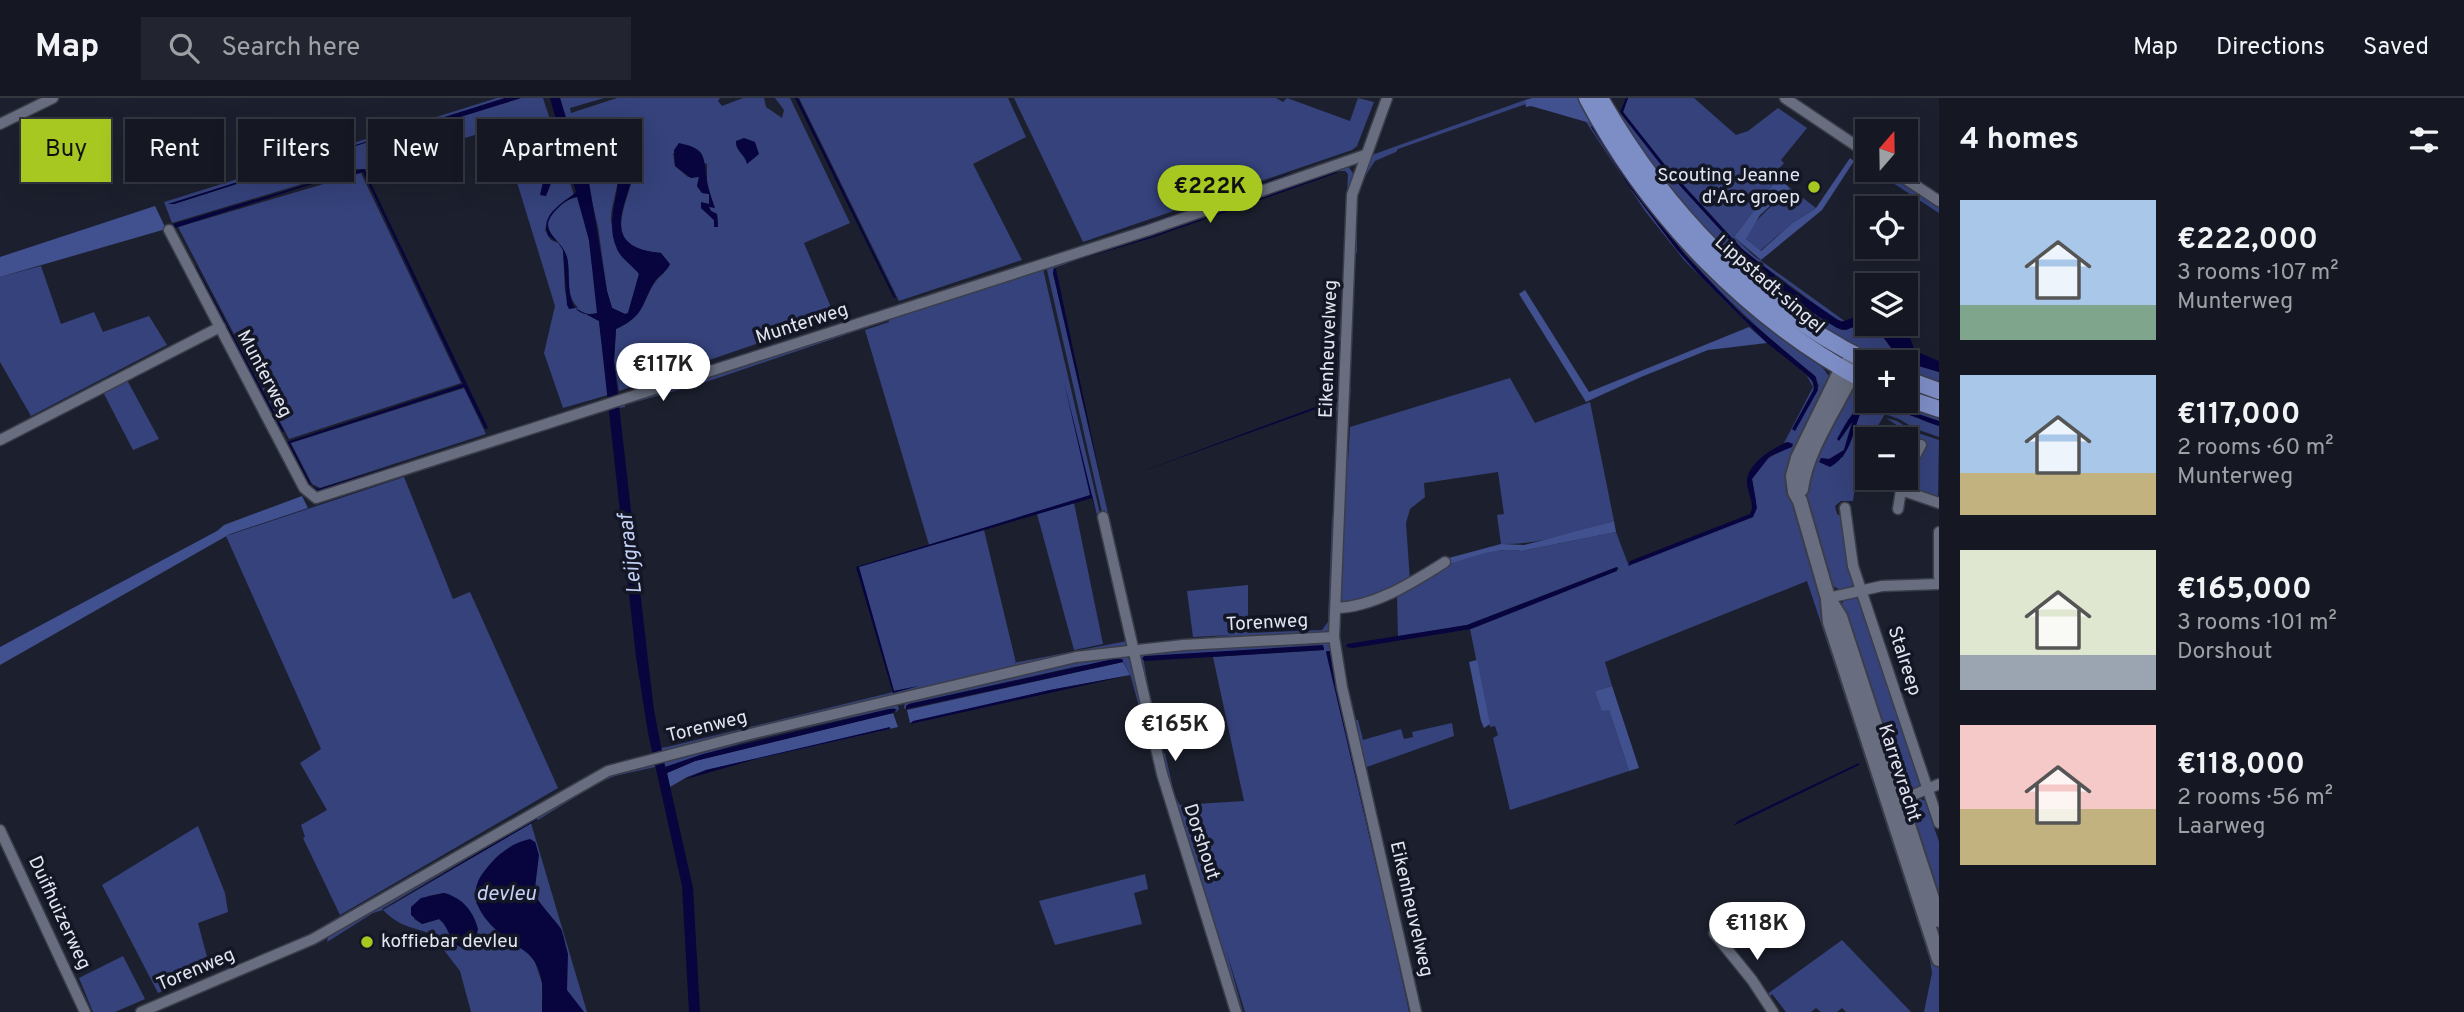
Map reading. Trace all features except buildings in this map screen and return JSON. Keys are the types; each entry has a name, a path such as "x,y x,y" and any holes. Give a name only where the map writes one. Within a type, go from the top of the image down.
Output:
{"main road":[{"name":"Lippstadt-singel","path":"1587,98 1633,172 1699,254 1781,328 1855,375"},
{"name":"Lippstadt-singel","path":"1600,98 1614,123 1655,181 1728,263 1790,314 1855,355"},
{"path":"1918,383 1939,391"},
{"path":"1918,402 1939,409"}],"street":[{"path":"0,124 53,98"},
{"name":"Eikenheuvelweg","path":"1387,98 1352,195 1334,637 1342,688 1416,1012"},
{"path":"1785,98 1855,145"},
{"name":"Munterweg","path":"169,230 304,488 316,498 1149,230 1365,155"},
{"path":"1910,182 1939,201"},
{"name":"Munterweg","path":"0,440 220,327"},
{"name":"Karrevracht","path":"1855,365 1847,371 1795,465 1795,492 1828,598 1840,617 1939,959"},
{"path":"1918,451 1921,445"},
{"path":"1898,509 1900,490 1939,503"},
{"name":"Stalreep","path":"1845,508 1853,566 1939,823"},
{"name":"Dorshout","path":"1103,517 1162,774 1236,1012"},
{"path":"1939,532 1939,577"},
{"path":"1336,608 1375,600 1445,562"},
{"path":"1828,598 1882,586 1939,584"},
{"name":"Torenweg","path":"141,1012 313,939 608,771 1076,657 1133,650 1334,637"},
{"path":"1894,803 1939,784"},
{"name":"Karrevracht","path":"1894,803 1939,920"},
{"name":"Duifhuizerweg","path":"0,830 85,1012"},
{"path":"1714,933 1752,979 1773,1012"}],"shaded area":[{"path":"497,98 505,98 438,119 430,119"},
{"path":"521,98 543,98 550,119 477,119 477,134 463,139 463,119 453,119"},
{"path":"560,98 604,98 570,108 571,113 617,98 720,98 718,101 722,106 743,98 764,98 766,107 782,118 784,110 775,98 790,98 850,223 804,243 835,317 619,391 614,361 616,329 627,323 641,309 652,287 664,273 661,253 639,249 626,240 622,229 622,216 631,182 642,182 642,119 566,119","holes":["673,153 707,164 707,183 714,208 711,205 709,207 717,214 718,223 714,227 714,220 701,208 705,203 709,204 709,194 702,193 697,186 699,177 688,177 675,166"]},
{"path":"799,98 1008,98 1026,137 973,164 1022,260 899,301"},
{"path":"1014,98 1276,98 1283,102 1287,98 1350,121 1358,98 1374,102 1357,146 1352,150 1083,242"},
{"path":"1580,98 1593,121 1590,123 1531,106 1526,107 1525,100"},
{"path":"1605,98 1662,166 1758,271 1797,302 1841,330 1855,327 1855,336 1882,336 1893,350 1856,350 1786,305 1694,223"},
{"path":"1628,98 1694,98 1736,135 1748,131 1778,108 1807,128 1781,160 1784,163 1774,175 1778,178 1734,237 1753,255 1846,322 1835,319 1745,252 1664,164 1623,112"},
{"path":"1525,100 1526,104 1398,149 1375,161 1360,184 1357,203 1357,253 1354,252 1356,193 1369,156"},
{"path":"1592,121 1746,303 1782,339 1823,368 1828,375 1828,385 1794,463 1819,594 1939,964 1939,1012 1924,1012 1932,973 1927,942 1807,581 1605,662 1612,686 1595,691 1609,710 1629,771 1510,810 1493,738 1498,735 1495,726 1490,727 1470,629 1619,569 1614,568 1467,625 1398,637 1397,596 1373,606 1426,575 1464,558 1484,553 1522,551 1616,532 1628,564 1753,517 1756,501 1752,479 1765,460 1787,448 1788,442 1784,443 1813,387 1807,376 1768,345 1811,379 1814,386 1813,392 1819,386 1814,375 1746,317 1685,253 1640,197 1592,127 1628,185 1677,250 1767,343 1684,260 1645,211 1586,122"},
{"path":"368,138 368,141 354,146 354,143"},
{"path":"368,142 368,169 354,169 354,146"},
{"path":"1850,158 1854,161 1822,210 1761,260 1734,237 1778,178 1790,188 1760,215 1746,239 1761,251 1791,224 1816,208"},
{"path":"1348,166 1354,175 1330,629 1324,633 1193,642 1190,637 1193,639 1231,635 1193,637 1187,591 1248,585 1248,633 1322,630 1330,619 1336,411 1342,341 1339,341 1348,174 1345,171 1336,171 1054,268 1110,522 1106,522 1103,517 1047,270 1048,267"},
{"path":"361,173 461,383 289,439 178,227 330,182 354,182 354,175"},
{"path":"238,179 239,182 169,204 243,182 309,182 172,223 164,202"},
{"path":"517,182 570,182 574,195 555,209 549,218 545,230 551,240 558,243 563,250 565,291 569,308 578,308 569,289 566,255 562,246 550,232 548,223 560,206 578,197 589,240 598,313 592,315 582,312 599,321 608,395 563,408 544,353 555,306"},
{"path":"587,182 618,182 612,224 622,247 639,274 628,313 625,314 612,308"},
{"path":"1891,182 1904,182 1939,206 1939,213 1918,199 1918,196 1913,196"},
{"path":"1790,188 1816,208 1791,224 1760,251 1746,239 1760,217"},
{"path":"155,206 166,229 0,277 0,257"},
{"path":"41,266 61,324 94,312 103,332 149,316 167,345 31,416 0,362 0,277"},
{"path":"1043,269 1129,647 662,754 661,748 918,686 894,691 858,567 984,530 1016,662 1127,641 1092,495 929,545 865,330 889,320 700,384 625,407 619,408 619,403"},
{"path":"1525,290 1589,392 1749,327 1767,343 1708,350 1586,402 1519,294"},
{"path":"1918,365 1939,372 1939,386 1918,378"},
{"path":"1510,378 1535,423 1590,402 1614,521 1544,540 1501,544 1497,515 1504,514 1498,472 1424,483 1425,497 1410,509 1406,523 1410,581 1388,592 1343,605 1339,602 1347,389 1351,388 1348,461 1350,427"},
{"path":"127,380 159,439 133,450 103,392"},
{"path":"464,388 486,434 320,488 312,484 291,443"},
{"path":"1855,388 1855,413 1841,438 1852,421 1844,450 1829,460 1821,458 1820,462 1843,457 1860,414 1862,413 1903,413 1939,426 1939,437 1885,414 1877,427 1855,427 1853,501 1841,501 1835,506 1837,514 1842,517 1855,583 1851,588 1840,589 1831,582 1812,529 1805,498 1814,456 1852,389"},
{"path":"1918,407 1939,414 1939,421 1915,413 1918,413"},
{"path":"1886,418 1907,427 1900,427"},
{"path":"1918,433 1939,440 1938,498 1916,490 1918,490 1918,459 1925,445 1919,440"},
{"path":"404,477 453,599 470,592 558,788 340,915 303,838 305,837 301,825 327,810 300,763 321,749 226,536"},
{"path":"302,496 308,508 230,534 0,665 0,647 224,525"},
{"path":"1074,503 1103,644 1074,650 1037,514"},
{"path":"1614,521 1616,532 1522,551 1493,552 1447,565 1445,559 1501,544 1524,545"},
{"path":"1858,595 1863,598 1922,785 1908,792 1900,789 1839,609 1845,598"},
{"path":"1327,642 1332,647 1413,1012 1388,915 1409,1012 1245,1012 1226,950 1243,1012 1239,1012 1177,817 1162,755 1165,753 1175,797 1180,805 1244,801 1213,657 1324,650 1324,647 1143,657 1164,747 1157,745 1139,657 1145,651","holes":["1327,651 1330,652 1386,907"]},
{"path":"1124,654 1131,661 1148,728 1142,730 1141,714 1131,677 1122,659 909,704 904,708 905,702 1083,659"},
{"path":"1477,660 1490,724 1484,728 1469,662"},
{"path":"1123,662 1130,675 1050,690 910,723 907,710"},
{"path":"1612,686 1639,768 1629,771 1609,710 1602,711 1595,691"},
{"path":"897,704 899,709 896,712 894,708 779,734 721,749 666,768 663,759"},
{"path":"893,713 898,727 706,770 670,787 667,773 695,761"},
{"path":"1358,720 1363,740 1401,729 1404,739 1413,737 1412,732 1452,723 1454,736 1364,768 1353,723"},
{"path":"654,761 655,767 615,776 598,783 327,942 329,934 592,781"},
{"path":"1912,800 1925,801 1939,842 1939,912 1906,809"},
{"path":"531,823 587,1012 579,1007 568,993 565,983 565,940 562,931 537,896 535,842 509,849 494,860 484,878 476,903 489,922 528,953 535,962 542,983 542,1012 471,1012 460,971 443,949 437,936 403,924 383,910","holes":["444,893 473,915 477,935 452,942 446,925 439,919 422,924 414,919 428,896"]},
{"path":"198,826 225,893 228,912 198,923 211,972 158,993 102,885"},
{"path":"1145,874 1148,889 1134,893 1142,924 1055,945 1039,901"},
{"path":"1842,940 1911,1012 1846,1012 1842,1008 1837,1012 1821,1012 1816,1008 1811,1012 1786,1012 1772,994 1769,998 1780,1012 1776,1012 1766,995"},
{"path":"123,956 145,999 115,1012 93,1012 79,978"}],"water":[{"path":"505,98 521,98 453,119 438,119"},
{"path":"550,98 560,98 566,119 556,119"},
{"path":"795,98 798,98 896,298 894,298"},
{"path":"1628,98 1623,112 1664,164 1741,248 1791,288 1841,322 1855,317 1855,327 1846,330 1837,328 1758,271 1662,166 1620,112"},
{"path":"1594,125 1646,205 1686,256 1742,315 1816,377 1818,390 1795,431 1792,429 1814,389 1813,382 1767,343 1677,250 1628,185 1591,127"},
{"path":"744,138 755,142 759,154 747,164 736,144 736,141"},
{"path":"679,143 695,148 702,155 715,208 709,207 717,214 718,227 714,227 714,220 701,208 701,202 709,204 709,194 702,193 697,186 699,177 691,178 675,166 674,150"},
{"path":"364,169 488,428 485,429 464,387 290,443 312,486 318,489 410,461 319,492 310,486 287,442 463,384 363,172 354,174 354,171"},
{"path":"1336,171 1337,173 1151,238 1064,264"},
{"path":"1291,175 1125,233 1125,231"},
{"path":"238,182 243,182 174,204 168,204"},
{"path":"314,182 321,182 175,228 173,224"},
{"path":"542,182 552,182 546,196 540,195"},
{"name":"Leijgraaf","path":"573,182 589,182 612,308 628,313 639,274 621,256 613,239 612,218 618,182 631,182 622,215 622,232 634,246 661,253 670,264 655,281 638,314 616,329 614,361 654,710 665,767 703,754 897,709 893,713 695,761 667,773 693,888 700,1012 689,1012 682,886 648,733 636,657 599,321 586,314 597,313 589,240 577,197 563,204 550,218 549,230 558,242 548,236 546,228 547,221 554,210 576,192"},
{"path":"558,242 564,250 567,257 570,295 577,309 569,309 567,305 563,250"},
{"path":"196,266 284,431 282,432 194,267"},
{"path":"1054,268 1056,269 1101,480 1053,273"},
{"path":"1882,336 1909,336 1915,350 1893,350"},
{"path":"1341,340 1338,401 1132,475 1337,399"},
{"path":"1918,352 1939,361 1939,372 1918,365"},
{"path":"1064,382 1097,516 1092,498 859,567 894,691 919,686 893,693 856,567 1090,495"},
{"path":"1855,412 1862,413 1842,457 1830,467 1819,462 1821,458 1829,459 1844,450 1853,421 1839,441 1837,439"},
{"path":"1903,413 1915,413 1939,421 1939,426"},
{"path":"1788,442 1793,444 1792,447 1770,456 1752,479 1757,508 1753,517 1628,566 1630,561 1750,514 1752,505 1747,484 1748,474 1763,456"},
{"path":"1617,567 1617,571 1471,629 1346,647 1347,644 1467,625"},
{"path":"1323,645 1324,650 1145,661 1142,659 1144,656"},
{"path":"1330,651 1386,907 1326,652"},
{"path":"1122,659 1123,662 906,709 909,704"},
{"path":"1126,676 910,724 913,721 1050,690"},
{"path":"890,727 756,759 683,780 706,770"},
{"path":"1859,765 1733,826 1738,821"},
{"path":"537,818 537,820 382,910"},
{"name":"devleu","path":"530,839 535,842 539,855 535,888 537,899 561,929 568,954 567,990 584,1012 542,1012 542,982 534,960 491,925 476,899 479,879 490,864 512,846"},
{"path":"444,893 462,902 476,922 478,929 473,944 468,948 453,941 439,919 422,924 411,915 411,907 421,898"}],"place":[{"name":"Scouting Jeanne d'Arc groep","path":"1814,187"},
{"name":"koffiebar devleu","path":"367,942"}]}
